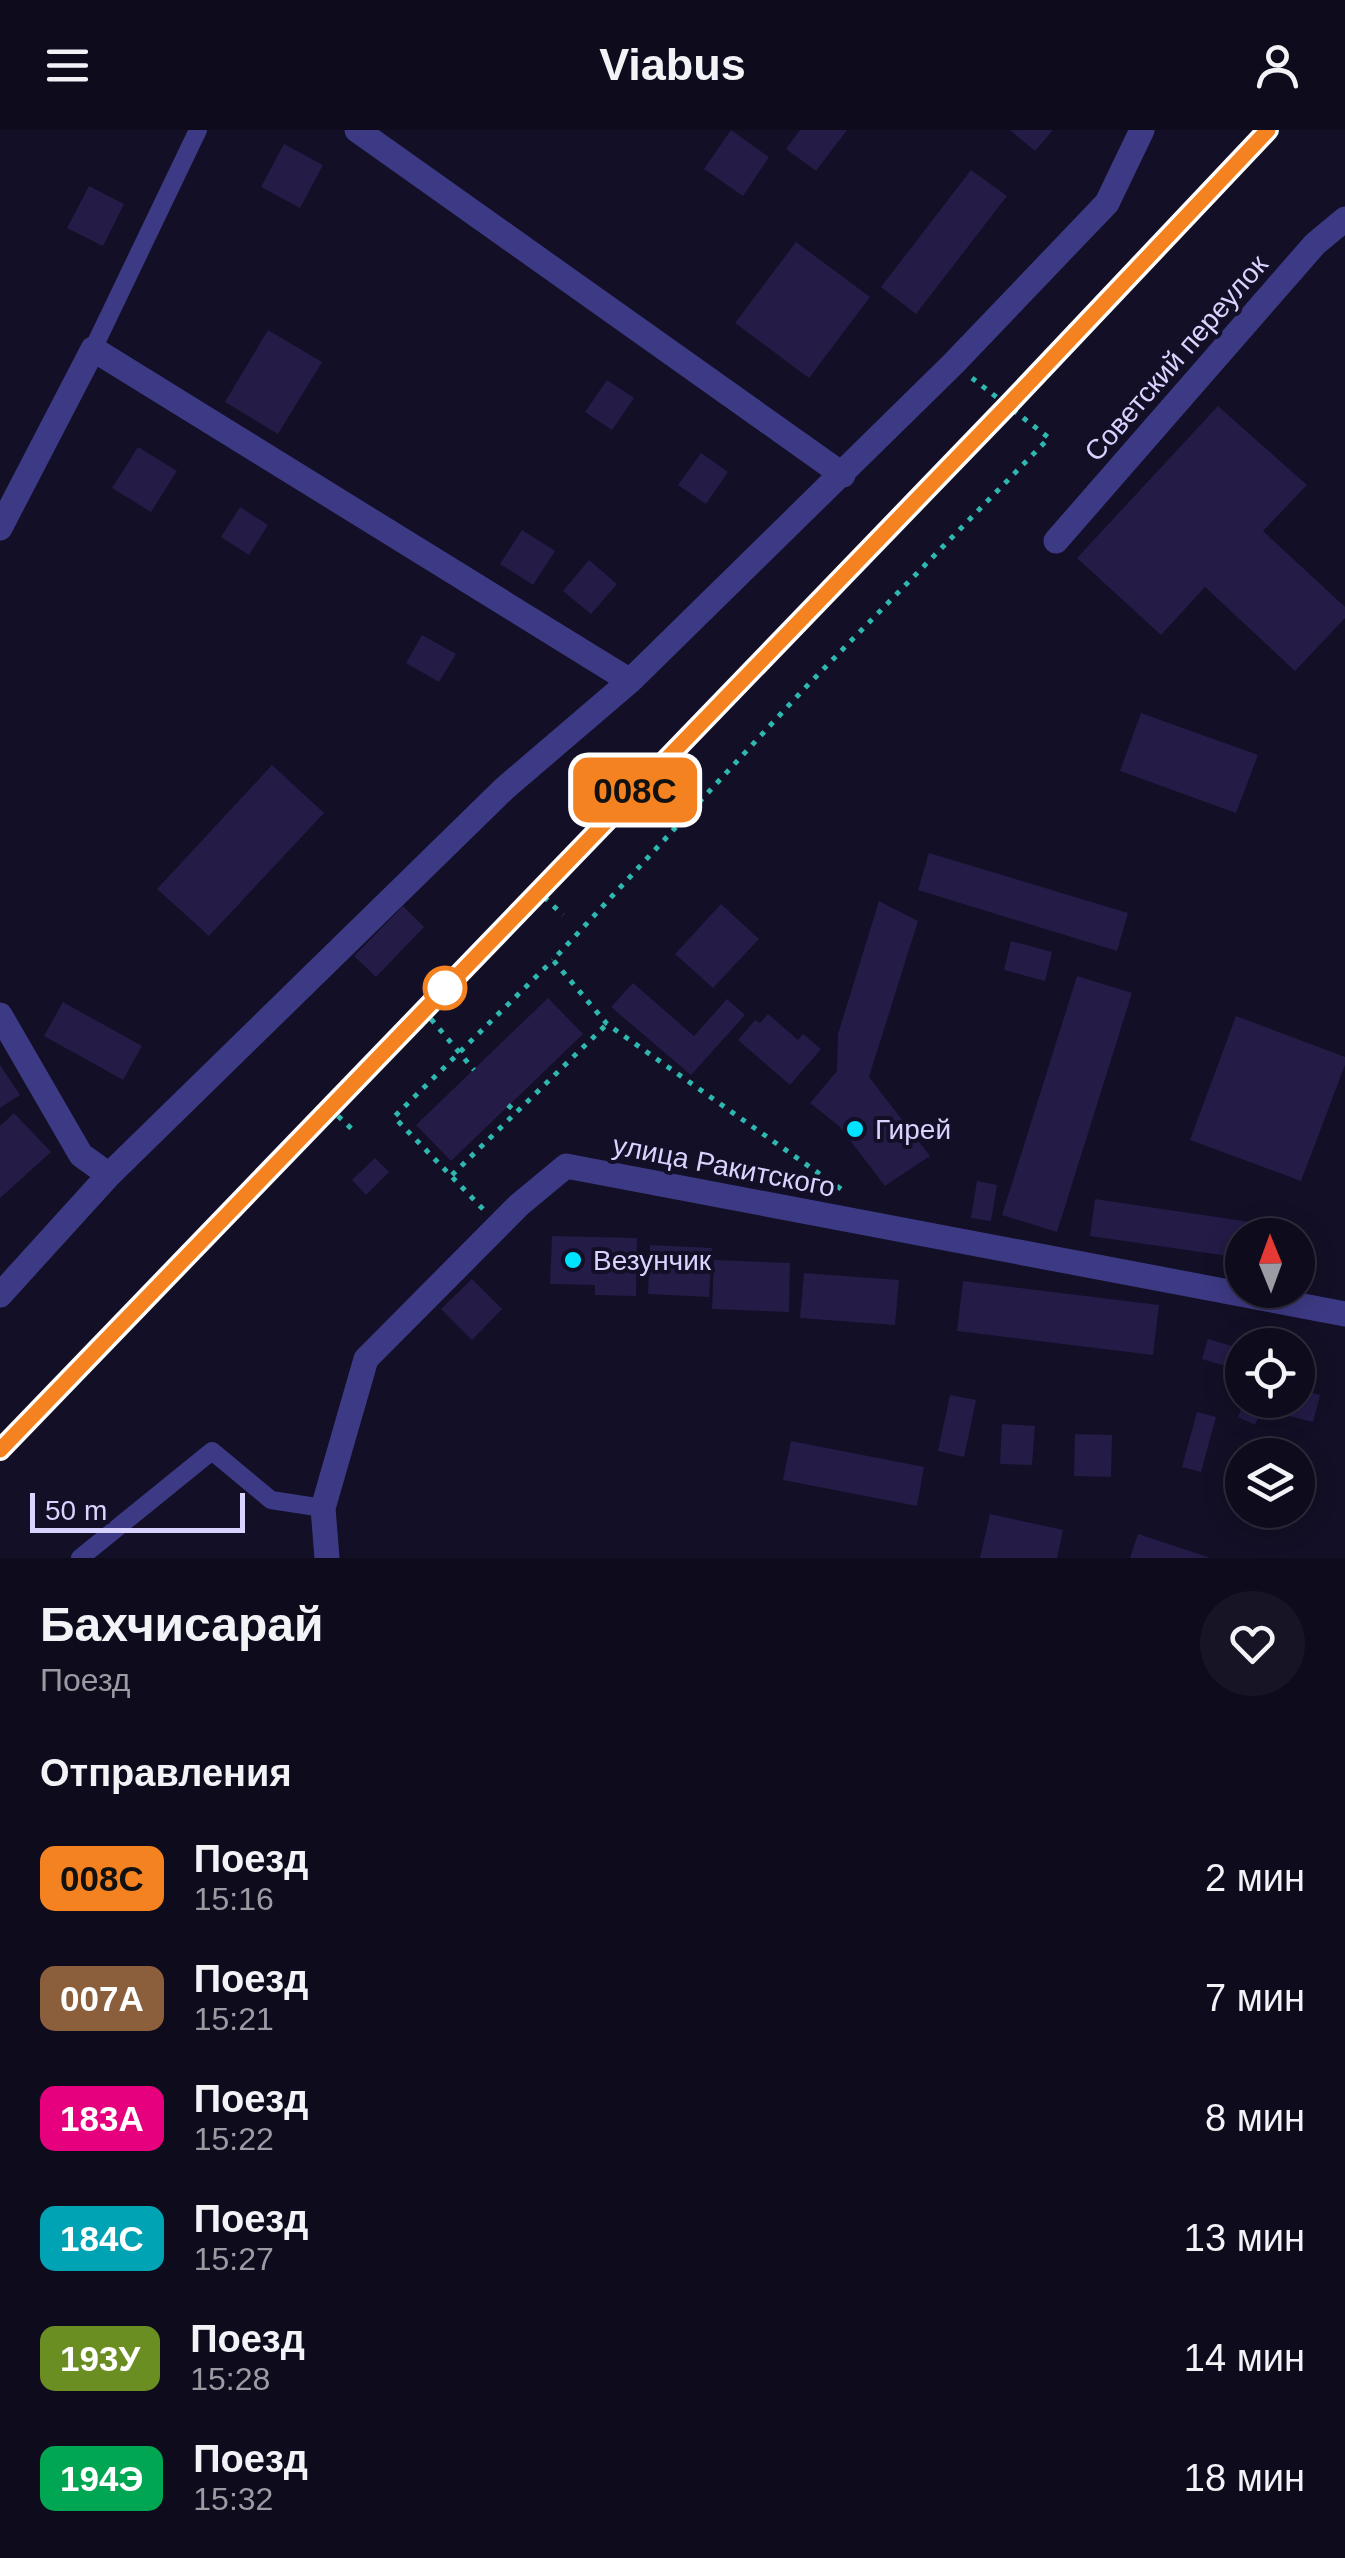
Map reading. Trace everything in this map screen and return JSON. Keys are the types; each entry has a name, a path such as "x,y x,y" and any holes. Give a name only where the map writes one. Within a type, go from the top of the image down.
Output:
{"street":[{"path":"357,130 843,475"},
{"path":"0,1296 109,1175 506,788 630,682 954,364 1107,203 1142,130"},
{"name":"Советский переулок","path":"1056,541 1315,244 1345,219"},
{"path":"0,528 93,350 630,682"},
{"path":"0,1015 82,1155 109,1175"},
{"name":"улица Ракитского","path":"327,1558 323,1508 366,1359 499,1226 566,1166 1345,1314"}],"lane":[{"path":"93,350 198,130"},
{"path":"80,1558 212,1450 270,1500 323,1508"}],"path":[{"path":"499,1226 394,1116 552,960 804,690 1050,438 954,364"},
{"path":"544,897 563,915"},
{"path":"552,960 607,1024 842,1189"},
{"path":"431,1019 474,1070"},
{"path":"452,1175 607,1024"},
{"path":"508,1106 516,1112"},
{"path":"338,1116 355,1132"}],"building":[{"path":"731,130 769,157 743,196 704,169"},
{"path":"800,130 847,130 816,171 786,149"},
{"path":"1010,130 1053,130 1035,151"},
{"path":"284,144 323,165 300,208 261,187"},
{"path":"971,170 1007,196 916,314 881,287"},
{"path":"89,186 124,204 103,246 67,228"},
{"path":"796,242 870,297 809,378 735,323"},
{"path":"268,330 322,362 278,434 225,402"},
{"path":"607,380 634,398 612,430 585,412"},
{"path":"1218,406 1307,485 1263,531 1345,607 1345,618 1295,671 1205,587 1161,635 1077,558"},
{"path":"138,447 177,471 151,512 112,488"},
{"path":"701,453 728,472 706,504 678,485"},
{"path":"240,507 268,525 249,555 221,537"},
{"path":"522,530 555,551 533,585 500,564"},
{"path":"589,560 617,584 591,614 563,591"},
{"path":"422,635 456,654 439,682 406,663"},
{"path":"1141,713 1258,755 1236,813 1120,771"},
{"path":"272,765 324,813 209,936 157,889"},
{"path":"929,853 1128,913 1117,951 918,890"},
{"path":"879,901 918,921 869,1077 930,1156 885,1186 839,1126 810,1103 837,1071 838,1034"},
{"path":"721,904 759,939 713,988 675,954"},
{"path":"403,906 424,927 376,977 354,956"},
{"path":"1011,941 1052,952 1045,981 1004,970"},
{"path":"1077,976 1132,993 1057,1232 1002,1215"},
{"path":"633,983 694,1036 727,999 745,1015 691,1075 611,1007"},
{"path":"548,998 583,1034 451,1161 416,1125"},
{"path":"63,1002 142,1046 123,1080 44,1036"},
{"path":"768,1014 798,1040 803,1034 821,1049 790,1085 738,1040 755,1020 760,1023"},
{"path":"1236,1016 1345,1057 1301,1181 1190,1140"},
{"path":"0,1065 20,1095 0,1108"},
{"path":"14,1113 51,1152 0,1198 0,1126"},
{"path":"375,1158 389,1172 366,1195 352,1180"},
{"path":"977,1181 997,1185 991,1221 971,1218"},
{"path":"1095,1199 1225,1218 1225,1256 1090,1236"},
{"path":"552,1236 637,1238 636,1296 595,1295 595,1285 550,1284"},
{"path":"650,1245 712,1248 709,1297 648,1294"},
{"path":"714,1260 790,1263 789,1312 712,1309"},
{"path":"804,1273 899,1280 895,1325 800,1318"},
{"path":"472,1279 502,1309 472,1340 441,1309"},
{"path":"963,1281 1159,1305 1153,1355 957,1331"},
{"path":"1208,1339 1225,1344 1225,1366 1202,1359"},
{"path":"950,1395 976,1400 964,1457 938,1451"},
{"path":"1197,1412 1216,1417 1201,1472 1182,1467"},
{"path":"1240,1418 1258,1418 1255,1425"},
{"path":"1002,1424 1035,1426 1032,1465 1000,1464"},
{"path":"1075,1434 1112,1435 1111,1477 1074,1476"},
{"path":"791,1441 924,1467 917,1506 783,1480"},
{"path":"990,1514 1063,1530 1057,1558 980,1558"},
{"path":"1138,1534 1208,1557 1208,1558 1130,1558"}],"railway":[{"path":"0,1450 1009,404 1268,130"}],"train":[{"name":"008С","path":"0,1450 1009,404 1268,130"}],"place":[{"name":"Гирей","path":"855,1129"},
{"name":"Везунчик","path":"573,1260"}]}
